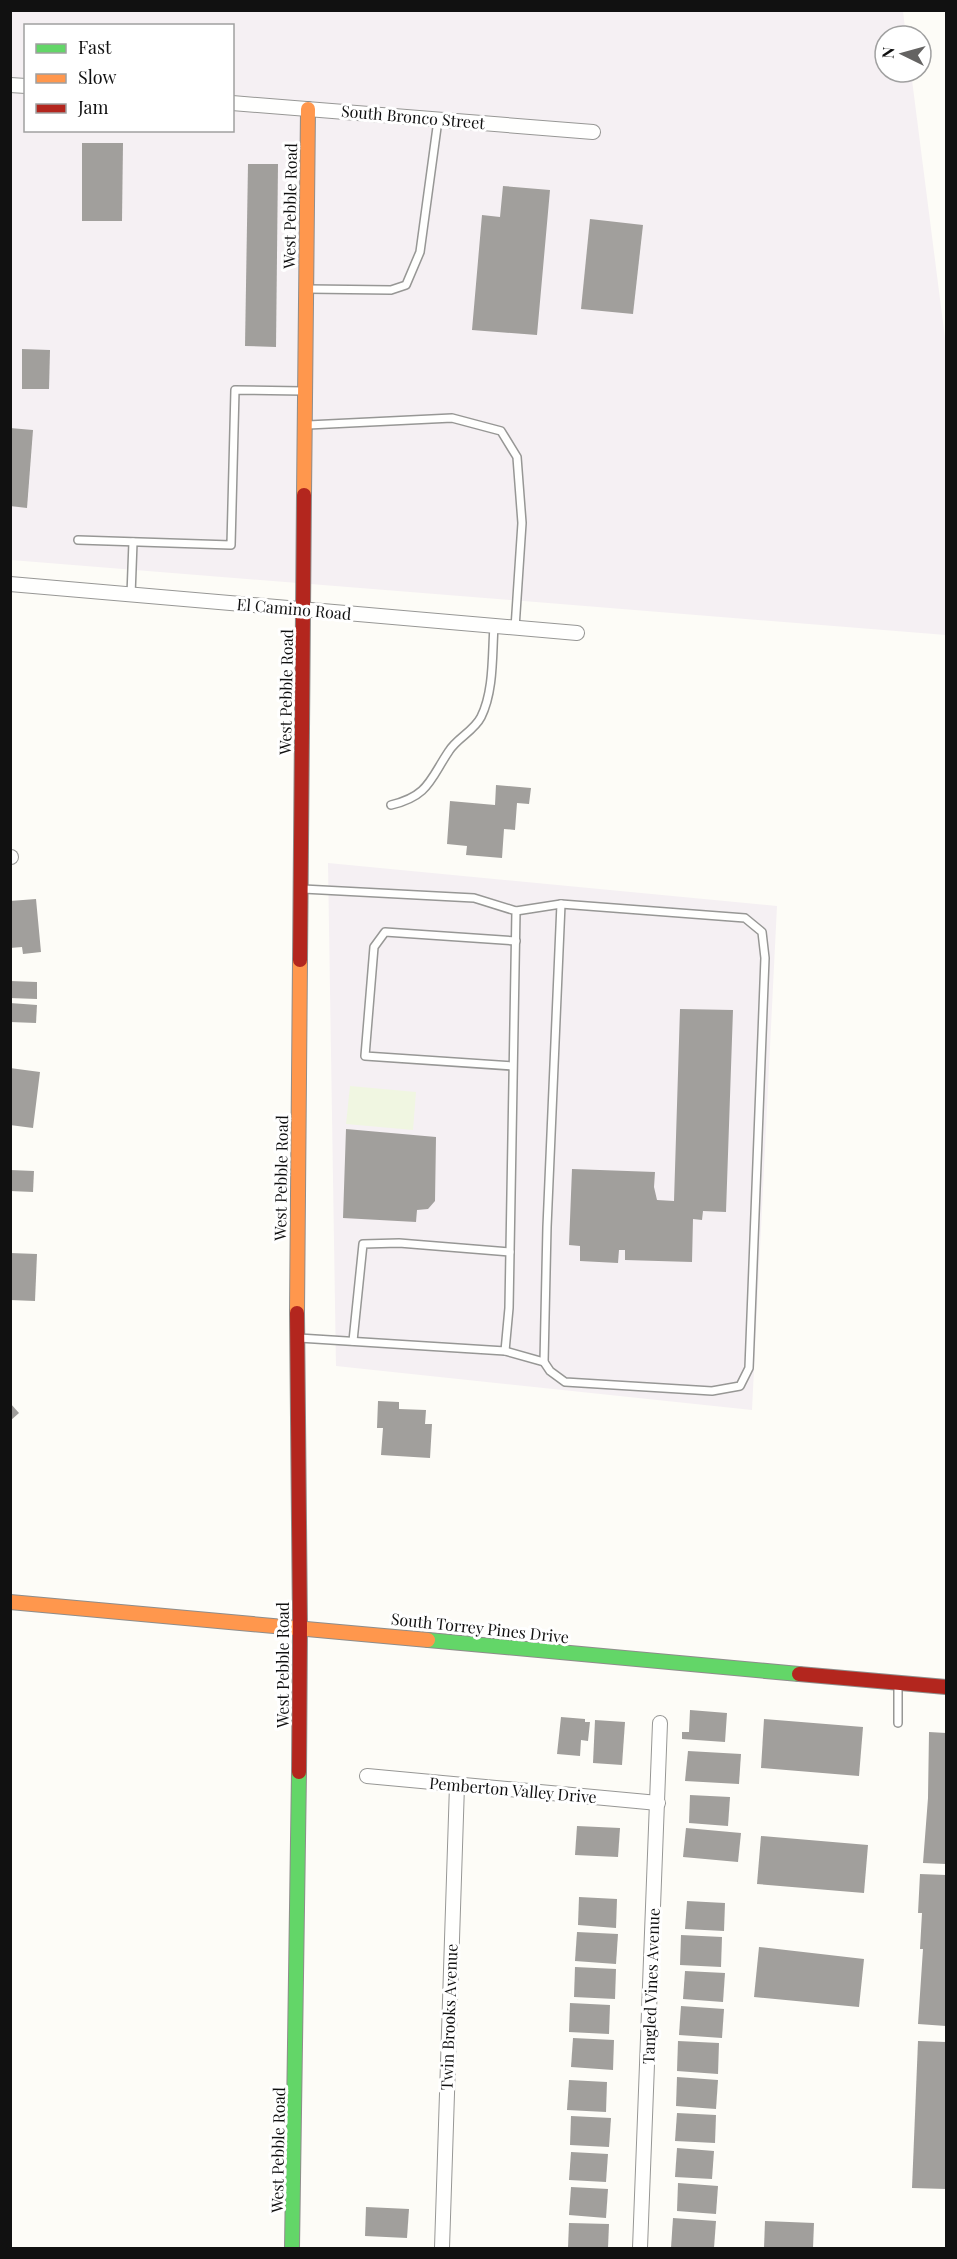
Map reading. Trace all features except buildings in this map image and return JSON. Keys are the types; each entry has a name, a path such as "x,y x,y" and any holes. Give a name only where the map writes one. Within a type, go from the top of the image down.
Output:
{"street":[{"name":"South Bronco Street","path":"234,103 593,132"},
{"name":"West Pebble Road","path":"292,2248 300,1627 296,1337 308,109"},
{"name":"El Camino Road","path":"10,584 576,633"},
{"name":"South Torrey Pines Drive","path":"10,1602 946,1687"},
{"name":"Tangled Vines Avenue","path":"640,2248 660,1723"},
{"name":"Pemberton Valley Drive","path":"367,1776 658,1803"},
{"name":"Twin Brooks Avenue","path":"441,2248 457,1785"}],"lane":[{"path":"306,289 391,290 406,285 420,252 439,119"},
{"path":"78,540 231,545 235,390 305,391"},
{"path":"305,425 452,418 501,431 516,457 522,523 515,628"},
{"path":"130,595 133,542"},
{"path":"391,805 411,800 434,778 450,749 480,719 488,695 494,626"},
{"path":"300,888 474,898 516,911 561,904 745,918 762,932 765,958 749,1368 740,1386 712,1391 565,1382 550,1371 544,1362 547,1227 561,904"},
{"path":"505,1351 509,1308 516,911"},
{"path":"512,1066 365,1056 374,947 386,932 516,942"},
{"path":"352,1341 363,1244 399,1243 510,1252"},
{"path":"296,1337 505,1351 544,1362"},
{"path":"898,1684 898,1723"}],"shaded area":[{"path":"10,11 903,11 905,24 873,24 873,84 913,84 946,346 946,635 11,560"},
{"path":"328,863 777,906 752,1410 336,1366"}],"green space":[{"path":"350,1086 416,1092 413,1130 346,1124"}],"traffic: fast":[{"path":"428,1640 799,1674"},
{"path":"292,2248 299,1772"}],"traffic: slow":[{"path":"304,495 308,109"},
{"path":"297,1313 300,960"},
{"path":"10,1602 428,1640"}],"traffic: jam":[{"path":"300,960 304,495"},
{"path":"297,1313 299,1772"},
{"path":"799,1674 946,1687"}]}
